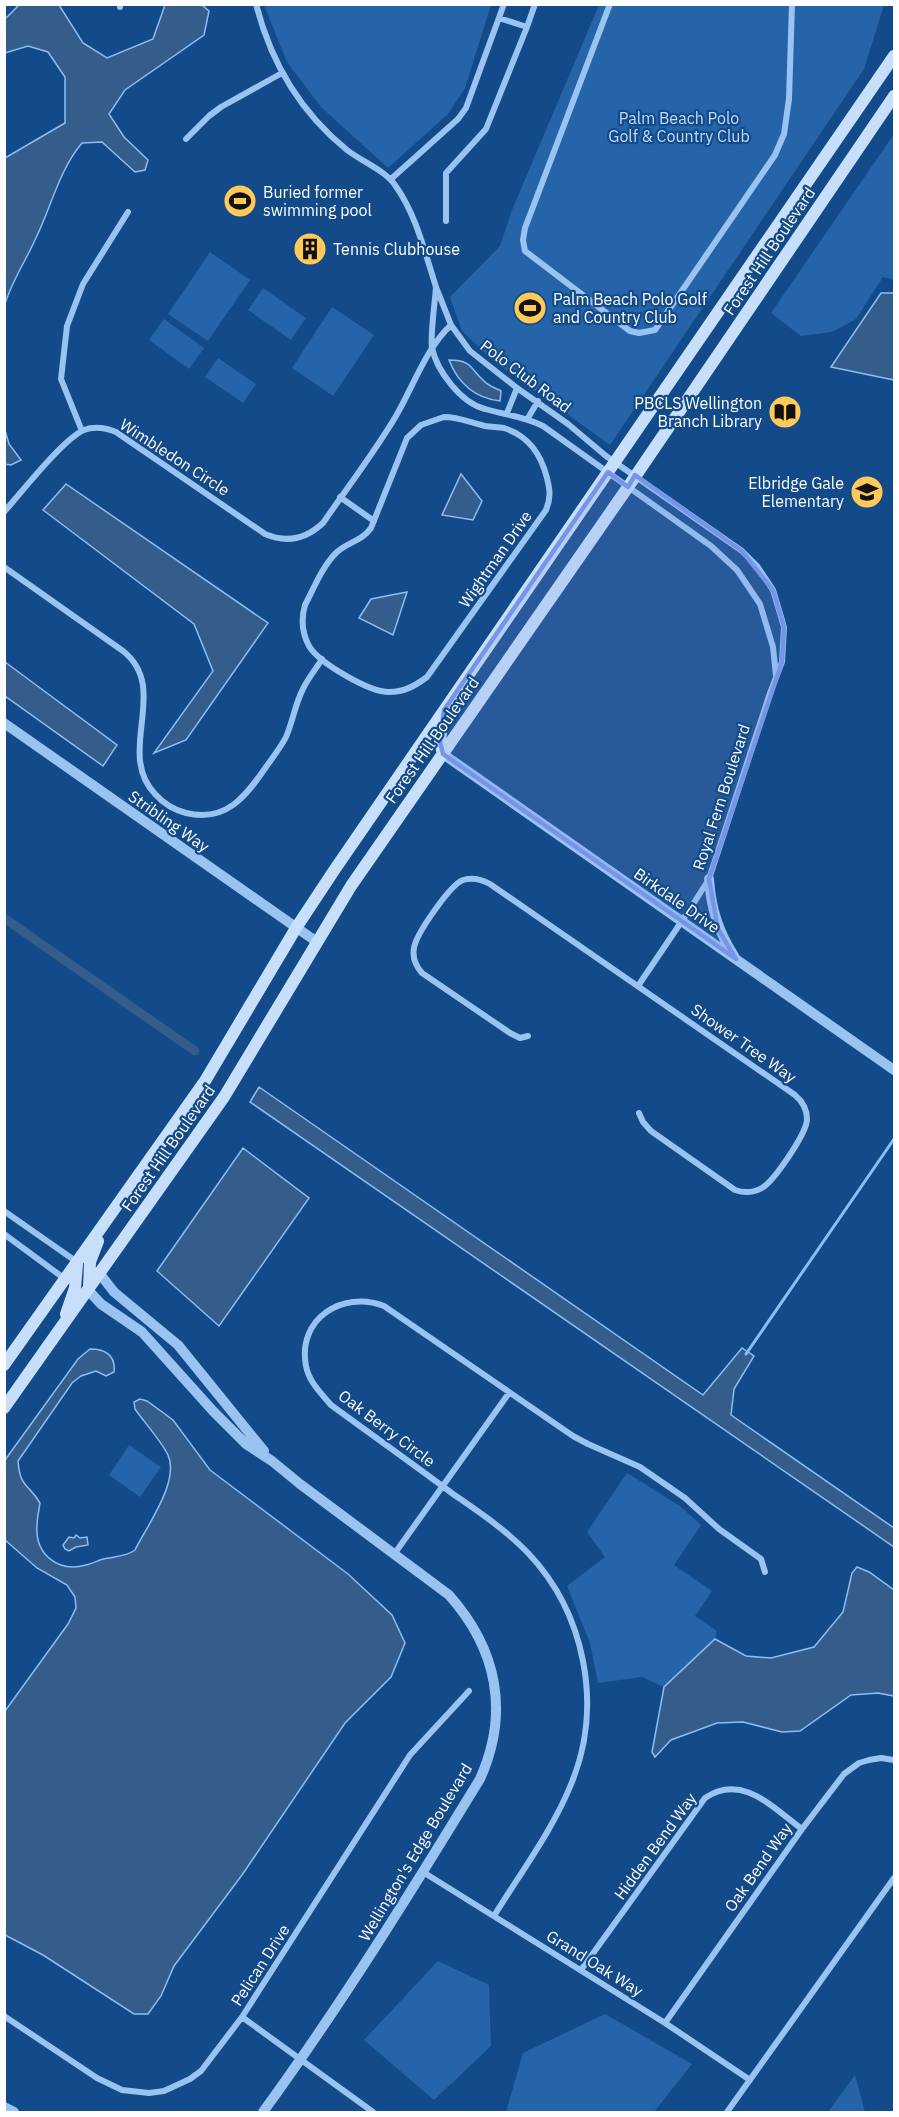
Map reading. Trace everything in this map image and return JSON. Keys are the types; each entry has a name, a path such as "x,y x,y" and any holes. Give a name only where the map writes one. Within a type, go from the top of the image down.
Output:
{"main road":[{"name":"Forest Hill Boulevard","path":"4,1365 205,1081 296,928 444,710 616,470 894,56"},
{"name":"Forest Hill Boulevard","path":"4,1408 224,1096 351,886 628,487 894,96"},
{"path":"443,754 440,742 444,710"},
{"path":"88,1290 90,1262 109,1218"},
{"path":"62,1327 75,1288 78,1263"}],"street":[{"path":"256,4 268,43 282,73 306,110 333,138 358,159 391,179 458,119 466,108 504,4"},
{"path":"446,221 446,173 486,129 535,4"},
{"path":"610,4 525,228 523,240 525,251 630,331 639,333 655,330 775,155 784,134 789,99 792,4"},
{"path":"499,18 527,27"},
{"path":"186,139 221,107 282,73"},
{"name":"Polo Club Road","path":"391,179 410,210 451,326 470,351 517,388 538,401 616,470"},
{"path":"4,513 66,442 82,431 61,379 67,326 70,313 84,284 129,212"},
{"name":"Polo Club Road","path":"436,287 432,347 445,377 462,396 483,409 528,418 616,470"},
{"name":"Wimbledon Circle","path":"82,431 96,428 116,432 265,534 277,538 296,538 313,531 322,523 394,419 432,347 441,334 451,326"},
{"path":"507,413 517,388"},
{"path":"528,418 538,401"},
{"name":"Wightman Drive","path":"444,417 457,417 483,426 503,428 522,437 541,457 549,484 550,498 546,510 427,677 404,690 390,692 376,691 358,683 322,659 311,649 303,631 302,618 305,605 333,556 345,546 363,537 374,521 407,438 421,425 444,417"},
{"name":"Royal Fern Boulevard","path":"616,470 635,475 729,541 757,566 773,590 784,627 782,662 708,879 681,922"},
{"name":"Royal Fern Boulevard","path":"616,470 628,487 711,546 737,570 760,604 773,647 776,676"},
{"path":"340,497 374,521"},
{"path":"4,567 123,651 133,661 142,678 145,690 138,752 142,773 148,786 160,800 186,813 200,815 222,811 234,805 250,790 284,741 302,691 322,659"},
{"name":"Stribling Way","path":"4,723 317,942"},
{"name":"Birkdale Drive","path":"443,754 894,1070"},
{"name":"Shower Tree Way","path":"528,1036 520,1038 510,1034 422,973 415,962 414,948 419,936 452,888 464,880 477,879 490,884 638,986 795,1095 804,1105 807,1118 805,1131 771,1180 761,1189 748,1192 735,1190 651,1131 639,1113"},
{"path":"708,879 716,922 736,959"},
{"path":"638,986 681,922"},
{"path":"4,1211 78,1263"},
{"path":"4,1234 65,1280"},
{"name":"Wellington's Edge Boulevard","path":"100,1274 114,1292 178,1345 272,1461"},
{"name":"Wellington's Edge Boulevard","path":"88,1290 101,1304 141,1332 246,1444 435,1582 462,1610 482,1643 489,1661 496,1696 495,1733 485,1767 423,1872 302,2060 263,2112"},
{"name":"Oak Berry Circle","path":"494,1916 554,1819 573,1780 582,1748 587,1715 585,1672 581,1649 569,1616 546,1575 512,1537 331,1405 316,1388 306,1368 305,1355 306,1344 313,1326 321,1316 340,1304 351,1301 373,1302 384,1306 580,1440 640,1467 685,1498 719,1529 756,1555 764,1564 765,1572"},
{"path":"395,1553 509,1393"},
{"name":"Pelican Drive","path":"4,2016 110,2086 149,2093 178,2086 201,2071 242,2017 410,1755 469,1691"},
{"name":"Oak Bend Way","path":"665,2023 802,1828 844,1774 851,1768 869,1760 881,1758 894,1761"},
{"name":"Hidden Bend Way","path":"581,1970 705,1798 713,1792 731,1788 748,1792 802,1828"},
{"name":"Grand Oak Way","path":"423,1872 665,2023 750,2080"},
{"path":"727,2112 894,1878"},
{"path":"242,2017 373,2112"},
{"path":"4,2107 14,2112"}],"highlighted area":[{"path":"608,472 628,487 635,475 742,551 773,590 784,627 782,662 709,879 718,929 736,959 443,754 440,742 444,710"}],"green space":[{"path":"264,4 491,5 465,88 448,114 388,168 321,107 287,62"},
{"name":"Palm Beach Polo Golf & Country Club","path":"599,5 884,5 864,69 610,445 491,359 462,331 450,297 500,246 512,210"},
{"path":"894,134 894,280 883,277 856,319 832,332 801,336 771,313"},
{"path":"210,252 250,280 208,341 168,314"},
{"path":"263,288 306,318 291,340 248,310"},
{"path":"332,307 374,335 333,396 292,368"},
{"path":"164,319 204,348 189,369 149,340"},
{"path":"218,358 256,384 243,403 205,377"},
{"path":"129,1445 161,1467 140,1497 109,1475"},
{"path":"627,1473 680,1506 701,1525 674,1565 712,1591 695,1616 717,1631 715,1639 664,1687 642,1677 598,1683 590,1643 567,1586 605,1557 587,1532"},
{"path":"438,1961 489,1985 491,2046 434,2100 364,2040"},
{"path":"605,2014 692,2064 654,2112 506,2112 523,2053"},
{"path":"855,2075 865,2112 828,2112"}],"shaded area":[{"path":"20,4 59,5 83,43 107,58 153,39 165,5 202,5 209,11 204,35 125,90 109,114 124,137 148,160 145,170 135,172 102,142 82,143 61,177 41,228 5,304 5,158 65,123 65,77 48,52 28,46 5,53 5,19"},
{"name":"Buried former swimming pool","path":"233,189 254,203 247,214 227,200"},
{"path":"881,293 894,293 894,380 831,367"},
{"path":"449,360 467,363 486,383 501,391 500,401 483,397 468,388 457,376"},
{"path":"4,427 9,444 21,460 11,465 5,464"},
{"path":"461,474 482,501 473,520 442,515"},
{"path":"66,484 268,623 186,740 154,753 213,671 194,624 43,510"},
{"path":"407,592 393,635 359,618 371,599"},
{"path":"5,662 117,745 103,766 5,696"},
{"path":"259,1087 703,1395 742,1348 754,1356 734,1389 731,1415 894,1528 894,1547 250,1102"},
{"path":"243,1148 309,1198 219,1326 157,1271"},
{"path":"90,1349 108,1354 113,1361 114,1372 106,1376 96,1371 81,1376 72,1383 18,1461 23,1481 40,1503 37,1536 40,1545 51,1559 58,1564 76,1567 127,1554 135,1550 154,1516 166,1490 171,1466 165,1450 135,1409 134,1402 140,1399 147,1401 173,1420 210,1470 348,1574 392,1615 405,1643 391,1677 345,1723 242,1875 174,1966 161,1996 148,2014 134,2014 43,1955 5,1935 5,1711 68,1624 76,1608 75,1597 67,1585 37,1568 5,1540 5,1460 78,1359"},
{"path":"76,1535 80,1538 87,1537 88,1545 69,1551 65,1549 63,1545 69,1537 74,1538"},
{"path":"857,1567 869,1572 894,1590 894,1696 878,1693 851,1695 800,1731 782,1732 743,1722 717,1723 671,1740 655,1757 652,1752 664,1687 715,1639 746,1656 771,1658 814,1647 843,1612 852,1573"}],"waterway":[{"path":"4,918 195,1051"},
{"path":"746,1354 894,1139"}],"place":[{"name":"Buried former swimming pool","path":"240,201"},
{"name":"Tennis Clubhouse","path":"310,249"},
{"name":"Palm Beach Polo Golf and Country Club","path":"530,308"},
{"name":"PBCLS Wellington Branch Library","path":"785,412"},
{"name":"Elbridge Gale Elementary","path":"867,492"}]}
